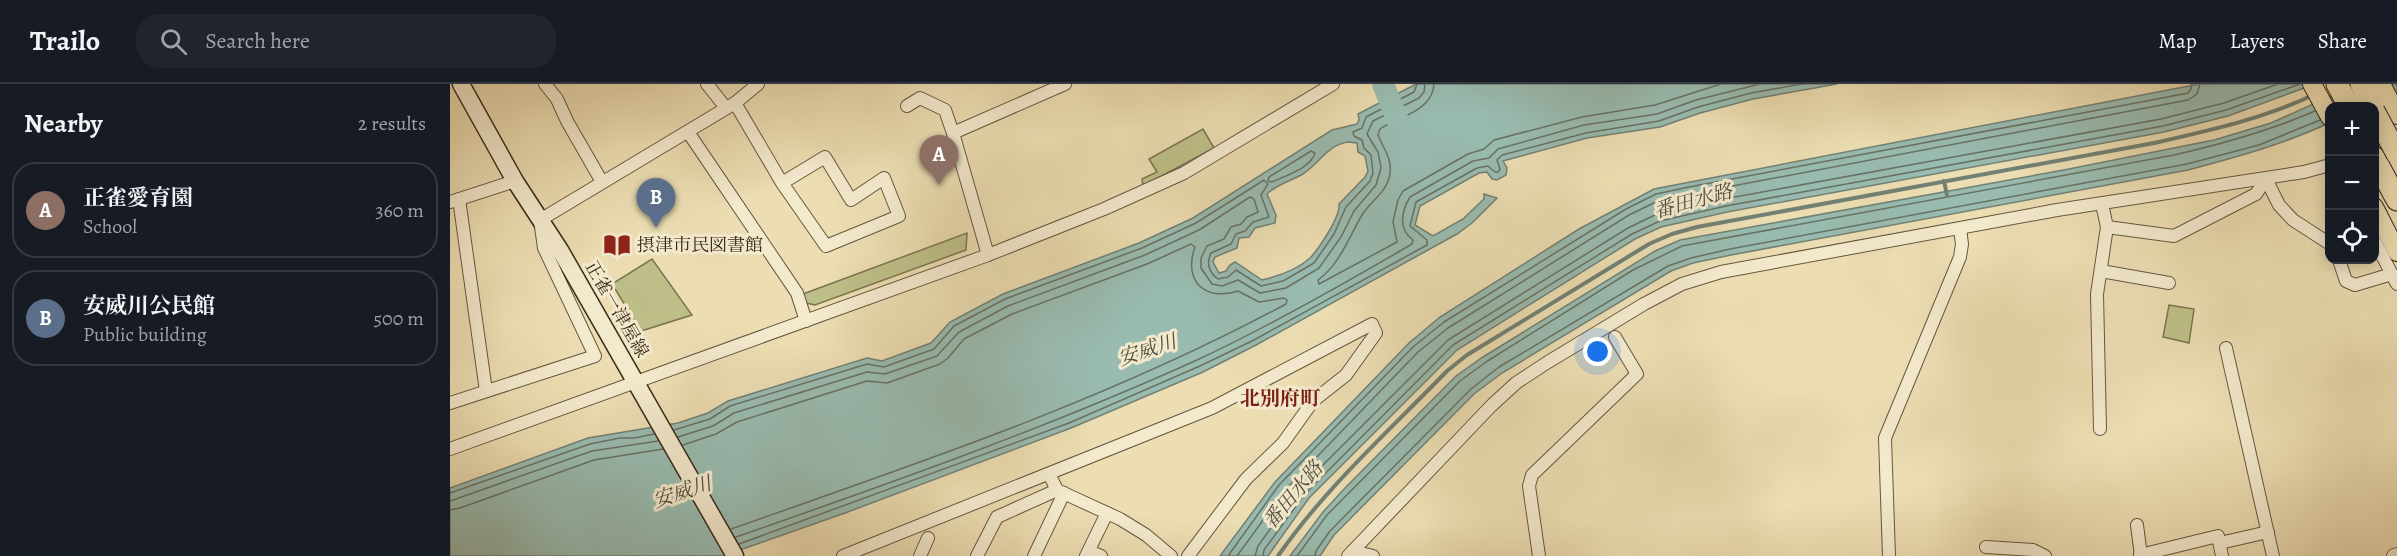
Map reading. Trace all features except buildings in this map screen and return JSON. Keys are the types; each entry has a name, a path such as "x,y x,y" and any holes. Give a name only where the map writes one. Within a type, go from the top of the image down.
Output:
{"highway":[{"path":"2337,84 2347,102"},
{"path":"2361,84 2370,102"},
{"path":"2389,112 2397,154"},
{"path":"2379,166 2397,200"}],"main road":[{"name":"正雀一津屋線","path":"461,84 515,181 560,250 735,556"},
{"path":"2312,84 2325,108"},
{"path":"2381,84 2389,112"},
{"path":"2376,210 2397,252"}],"street":[{"path":"545,84 557,99 602,182"},
{"path":"707,84 730,106 782,183 826,246 899,216 884,178 851,200 825,156 782,183"},
{"path":"450,403 595,356 544,248 540,220 730,106 758,84"},
{"path":"953,133 1065,84"},
{"path":"450,449 640,390 806,321 1104,210 1184,173 1333,84"},
{"path":"907,106 921,98 945,110 988,255"},
{"path":"688,132 797,292 806,321"},
{"path":"1352,552 1491,405 1516,383 1682,284 1721,272 2102,204 2266,179 2325,166"},
{"path":"2107,227 2174,236 2256,194 2266,179"},
{"path":"2266,179 2279,205 2293,220 2325,241"},
{"path":"486,391 454,200 515,181"},
{"path":"2100,429 2097,294 2107,227 2102,204"},
{"path":"1889,556 1886,438 1960,256 1962,244 1960,229"},
{"path":"2340,264 2346,281 2355,285 2394,279 2379,250"},
{"path":"2101,270 2169,283"},
{"path":"843,556 1212,408 1372,324 1376,333 1346,375 1313,401 1283,443 1246,479 1188,556"},
{"path":"1539,556 1529,486 1532,475 1637,374 1616,338"},
{"path":"2226,348 2273,556"},
{"path":"1049,474 1061,491 1146,535 1171,556"},
{"path":"977,556 997,517 1061,491"},
{"path":"1034,556 1061,491"},
{"path":"1101,556 1088,554 1107,513"},
{"path":"2138,525 2141,556 2218,536 2221,550 2268,532"},
{"path":"920,556 928,538"},
{"path":"1995,550 2033,550 2045,556"},
{"path":"1352,552 1373,556"}],"green space":[{"path":"1203,129 1214,148 1143,186 1142,179 1157,172 1149,159"},
{"path":"967,233 966,250 815,305 806,303 803,294"},
{"path":"652,259 692,315 641,331 612,284"},
{"path":"2169,305 2194,309 2189,343 2163,337"}],"water":[{"name":"安威川","path":"1416,84 1837,84 1753,99 1700,113 1660,127 1587,138 1503,161 1507,168 1506,175 1497,180 1492,179 1487,172 1479,173 1420,206 1415,225 1433,236 1463,219 1484,199 1484,194 1497,198 1472,223 1457,234 1203,372 1071,428 723,556 450,556 450,488 588,438 678,423 708,413 728,401 867,358 882,361 931,343 950,322 1003,294 1139,243 1193,218 1332,130 1357,124 1358,114","holes":["1348,142 1357,143 1358,152 1365,156 1368,171 1339,204 1333,224 1310,258 1288,272 1262,280 1235,262 1226,271 1219,273 1213,262 1215,257 1237,248 1239,238 1249,237 1255,228 1275,223 1276,215 1267,194 1309,170 1334,147"]},
{"name":"番田水路","path":"2199,84 2315,84 2228,116 2164,132 1727,212 1661,227 1635,239 1457,350 1309,498 1268,556 1220,556 1275,482 1409,343 1440,317 1579,229 1654,189"},
{"path":"2358,84 2397,84 2397,91 2372,102 2325,102 2325,125 2312,131 2278,144 2188,170 1731,255 1693,263 1671,271 1502,373 1474,394 1334,535 1320,556 1290,556 1323,512 1345,488 1456,376 1655,251 1680,240 2069,169 2214,140 2271,123"}],"waterway":[{"path":"1383,84 1400,126"},
{"path":"1278,556 1316,506 1337,483 1447,371 1467,355 1649,244 1697,227 2154,143 2254,118 2311,96"},
{"path":"1944,181 1947,195"}],"tunnel":[{"path":"2379,140 2397,131"}],"place":[{"name":"正雀愛育園","path":"939,185"},
{"name":"安威川公民館","path":"656,228"},
{"name":"摂津市民図書館","path":"617,245"}],"district":[{"name":"北別府町","path":"1280,398"}]}
